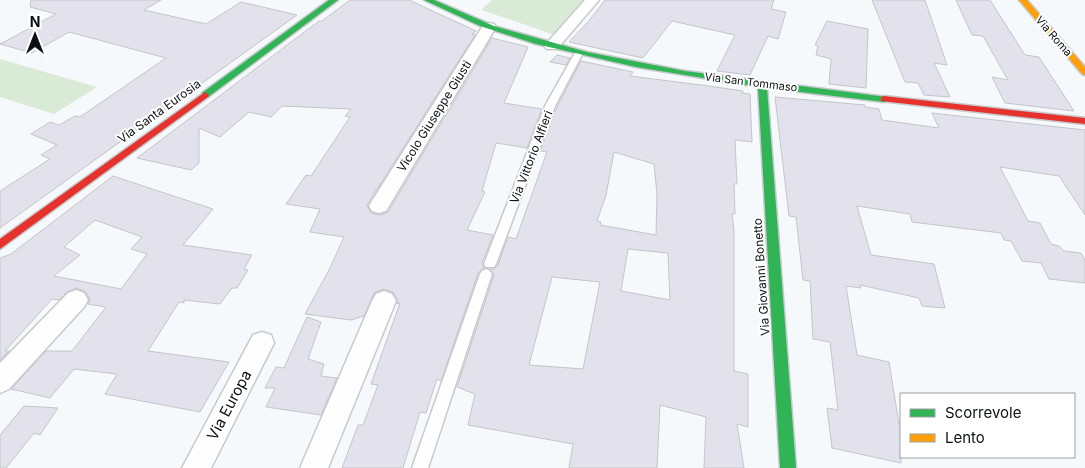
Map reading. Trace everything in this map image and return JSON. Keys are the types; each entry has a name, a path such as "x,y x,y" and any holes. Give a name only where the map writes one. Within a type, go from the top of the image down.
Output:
{"street":[{"name":"Via Santa Eurosia","path":"0,245 334,0"},
{"name":"Via San Tommaso","path":"428,0 489,27 552,46 665,71 762,85 1085,121"},
{"path":"552,46 592,0"},
{"name":"Via Roma","path":"1022,0 1085,72"},
{"name":"Vicolo Giuseppe Giusti","path":"379,206 489,27"},
{"name":"Via Giovanni Bonetto","path":"762,85 788,468"},
{"path":"0,381 76,300"},
{"path":"314,468 384,301"},
{"name":"Via Europa","path":"196,468 262,343"}],"lane":[{"name":"Via Vittorio Alfieri","path":"420,468 488,269 550,106 579,53"}],"green space":[{"path":"492,0 587,0 555,35 481,10"},
{"path":"0,59 97,87 54,114 0,97"}],"building":[{"path":"31,0 161,0 144,10 206,24 241,2 297,15 0,228 0,191 50,159 41,155 57,145 31,134 50,122 59,125 75,116 80,117 166,58 69,32 32,53 0,44 56,14 30,7"},
{"path":"350,0 409,0 476,31 472,34 475,35 367,205 371,213 380,215 388,212 492,38 528,47 504,103 542,109 527,148 496,143 482,191 485,192 467,230 493,235 482,263 484,268 478,273 441,381 437,379 426,413 420,412 403,468 342,468 358,425 363,425 378,385 371,384 400,303 397,304 398,300 393,292 383,289 374,293 364,316 351,320 305,314 329,270 344,237 310,232 320,209 286,204 306,175 311,176 350,117 345,116 351,109 282,106 271,117 249,112 220,137 199,128 199,163 191,170 137,158 319,21 322,21"},
{"path":"605,0 774,0 771,9 786,12 778,39 768,36 750,75 717,71 735,35 672,21 643,58 569,42"},
{"path":"872,0 925,0 947,65 934,63 950,97 924,95 918,83 905,82"},
{"path":"956,0 990,0 1025,55 1039,57 1074,111 1005,103 992,77 1008,80 983,36 972,35"},
{"path":"827,21 868,29 866,88 829,84 831,59 816,55 818,46 815,45"},
{"path":"557,55 570,58 566,65 550,62"},
{"path":"581,61 633,72 630,76 743,91 742,93 750,94 752,142 735,140 737,184 734,184 735,214 732,214 734,231 734,371 748,374 748,427 737,424 744,468 704,468 706,417 660,405 657,468 569,468 573,444 468,425 475,394 457,387 494,275 490,269 494,269 498,265 508,237 516,239 547,152 540,151 557,107","holes":["614,152 654,164 657,194 656,235 600,225 601,222 597,221 606,195","628,249 668,253 670,300 621,291","552,277 600,282 583,369 529,365"]},
{"path":"775,97 865,105 865,107 879,109 882,120 939,128 932,113 1085,130 1085,215 1059,176 1000,167 1028,221 1040,223 1051,244 1059,246 1064,251 1081,253 1085,260 1085,283 1049,279 1041,263 1022,261 1011,241 1004,240 1001,233 912,222 910,214 857,206 871,255 934,264 945,308 922,306 919,298 860,285 861,288 846,286 857,355 889,362 900,424 901,463 832,448 827,408 838,410 830,342 813,339 810,281 803,280 796,217 789,216"},
{"path":"113,176 213,209 183,245 252,255 244,269 248,270 237,288 232,288 220,304 184,300 184,303 179,302 148,351 229,362 200,412 105,394 117,374 74,369 50,398 11,389 46,351 72,351 106,307 88,304 90,299 86,292 77,288 67,292 59,300 52,299 5,351 9,351 0,360 0,258 11,254","holes":["95,220 142,237 131,249 147,254 121,289 54,276 80,255 64,247"]},
{"path":"307,317 321,322 308,359 324,364 321,376 337,378 321,415 266,407 275,388 265,388 276,367 284,368"},
{"path":"24,406 58,408 40,435 34,433 6,468 0,468 0,435"}],"traffic: fast":[{"path":"205,95 334,0"},
{"path":"428,0 491,28 587,55 685,74 884,99"},
{"path":"762,85 788,468"}],"traffic: slow":[{"path":"1023,0 1085,72"}],"traffic: jam":[{"path":"0,245 205,95"},
{"path":"884,99 1085,121"}]}
